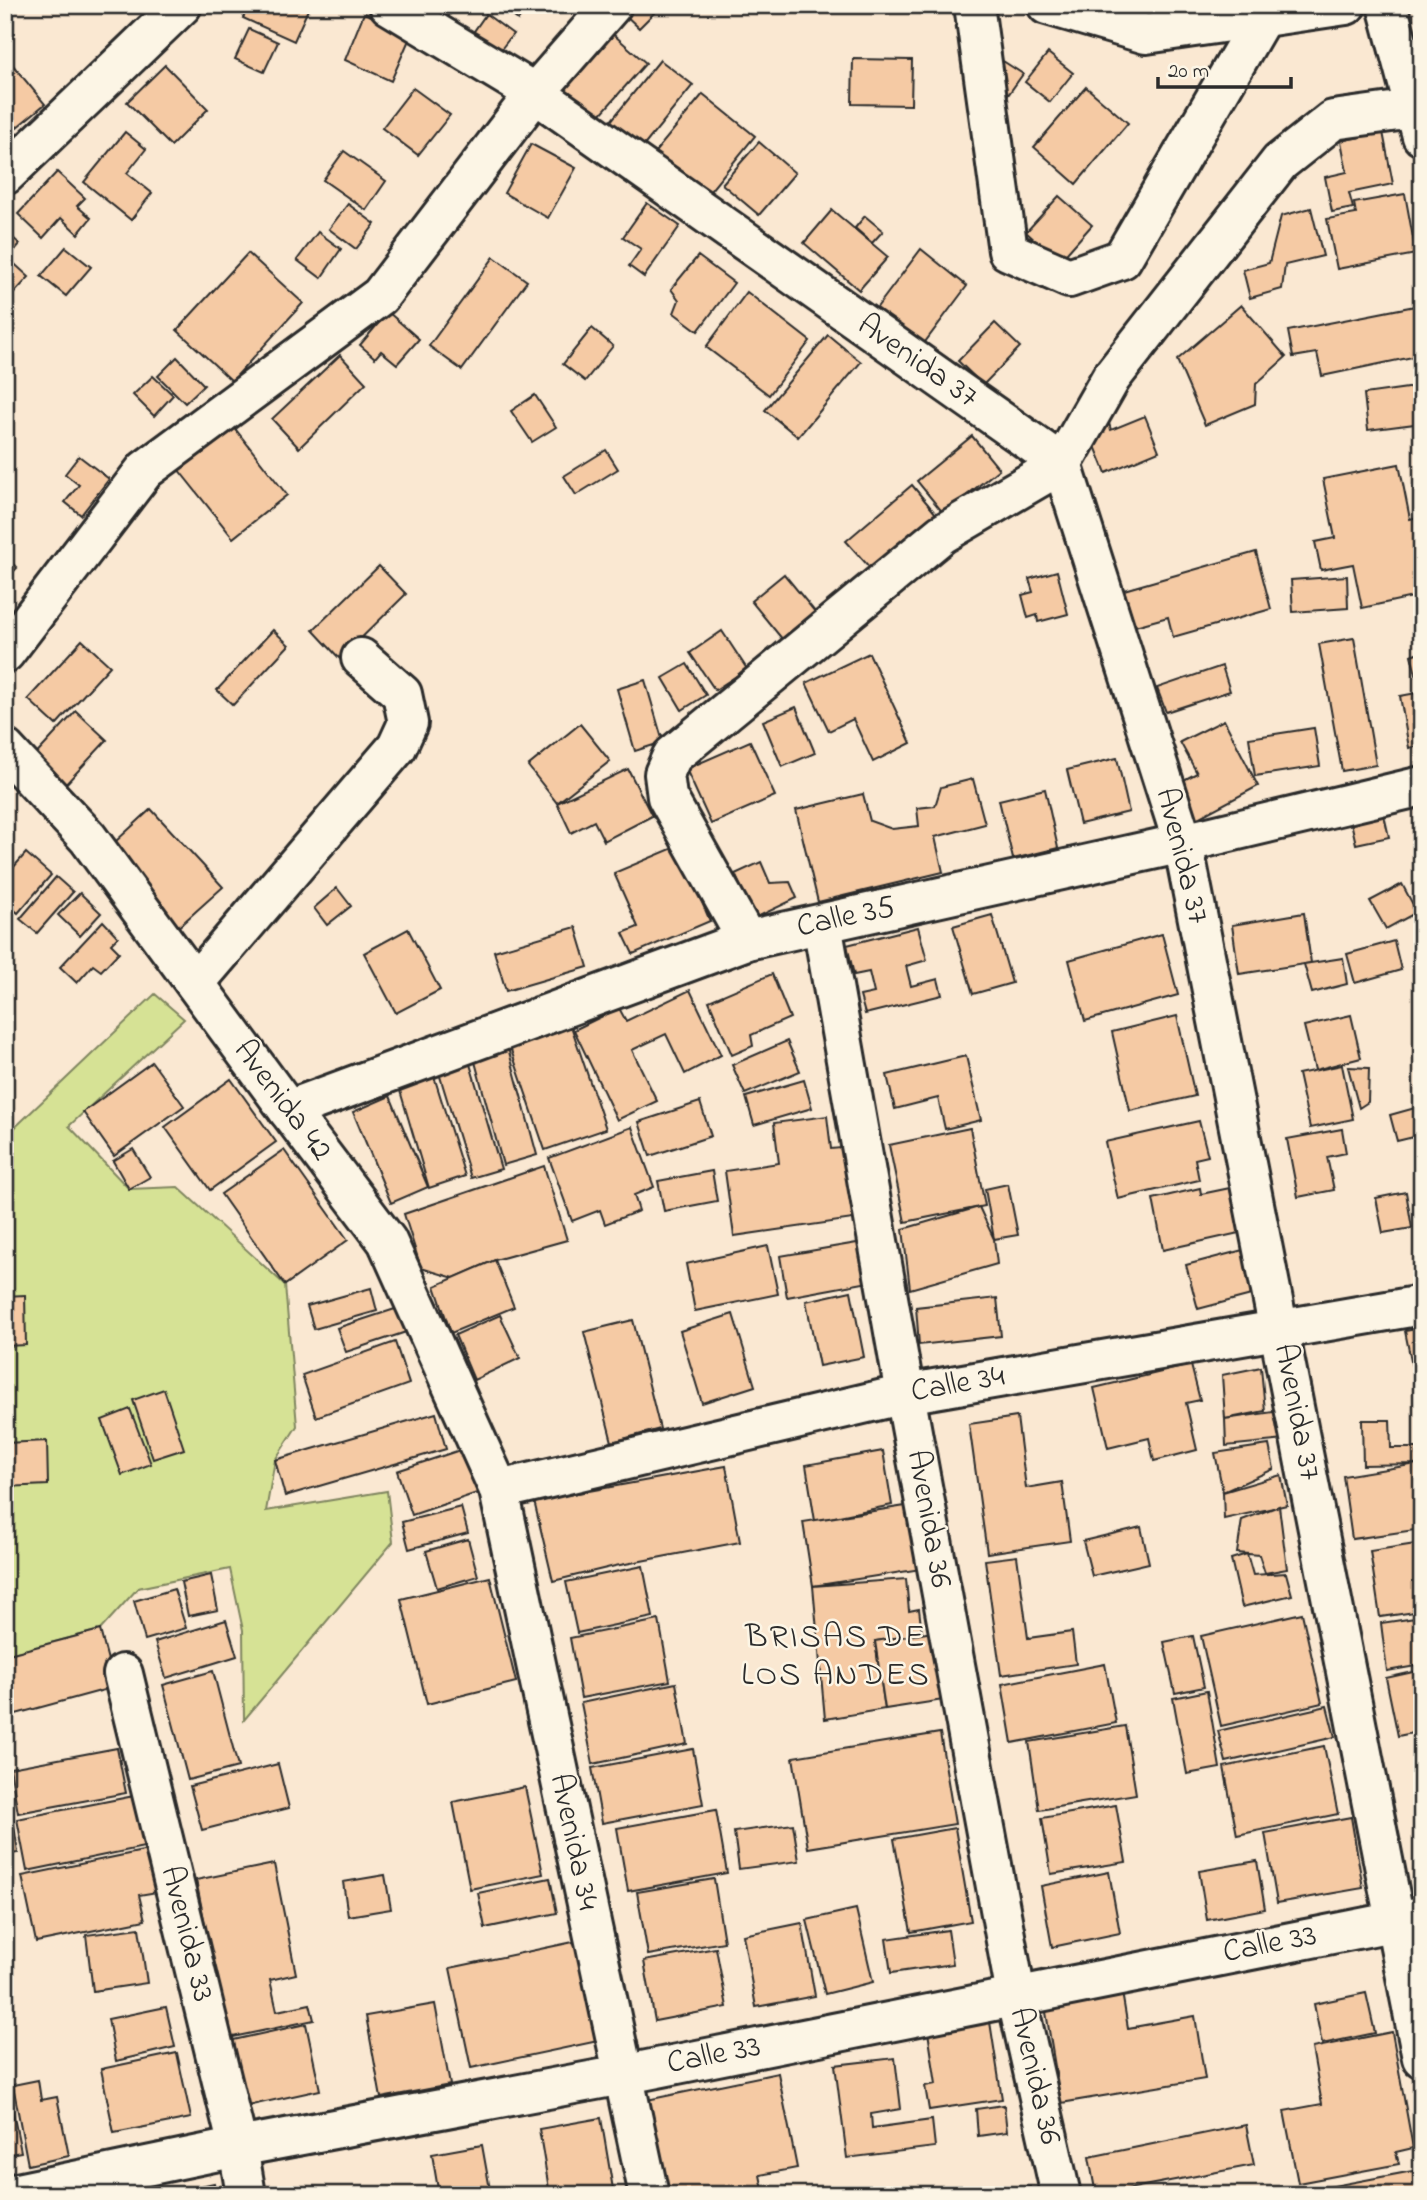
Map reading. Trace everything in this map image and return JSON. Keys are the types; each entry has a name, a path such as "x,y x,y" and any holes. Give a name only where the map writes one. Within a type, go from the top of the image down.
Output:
{"street":[{"path":"5,175 182,5"},
{"name":"Avenida 37","path":"389,5 535,93 1062,464 1182,844 1280,1329 1408,1918 1422,2058"},
{"path":"5,653 145,470 380,296 535,93 612,5"},
{"path":"974,5 1008,251 1069,278 1122,259 1262,18"},
{"path":"1047,5 1146,34 1346,5"},
{"path":"747,940 667,797 664,774 673,756 942,534 1062,464 1111,378 1280,162 1333,120 1419,116 1387,5"},
{"path":"195,984 397,747 408,723 402,694 361,658"},
{"name":"Avenida 42","path":"5,749 88,838 387,1241 499,1490"},
{"name":"Calle 35","path":"288,1110 747,940 1182,844 1422,786"},
{"name":"Avenida 36","path":"822,924 905,1394 1016,1995 1061,2195"},
{"name":"Calle 34","path":"499,1490 905,1394 1422,1305"},
{"name":"Avenida 34","path":"499,1490 649,2195"},
{"name":"Avenida 33","path":"123,1674 237,2147 246,2195"},
{"name":"Calle 33","path":"7,2195 237,2147 622,2075 1408,1918"}],"green space":[{"path":"155,994 184,1019 69,1126 129,1189 178,1187 285,1285 297,1426 275,1460 266,1511 387,1491 393,1542 244,1720 243,1630 230,1569 138,1588 100,1630 5,1655 5,1137"}],"building":[{"path":"249,5 310,5 294,41 243,18"},
{"path":"413,5 457,5 440,27"},
{"path":"514,5 531,5 518,20 513,16"},
{"path":"629,5 646,5 655,12 639,28 622,12"},
{"path":"364,13 412,33 391,81 345,60"},
{"path":"486,14 513,34 498,53 470,37"},
{"path":"606,28 646,63 592,124 560,84"},
{"path":"249,29 278,42 264,72 235,59"},
{"path":"1048,53 1073,73 1050,102 1025,82"},
{"path":"7,58 45,104 5,137 5,59"},
{"path":"853,59 912,60 911,105 852,104"},
{"path":"660,60 693,85 634,158 602,132"},
{"path":"1003,61 1023,74 1008,95 989,82"},
{"path":"165,65 208,109 171,146 127,102"},
{"path":"1086,87 1128,123 1076,184 1034,147"},
{"path":"413,88 450,115 418,155 382,128"},
{"path":"703,94 755,136 698,206 646,163"},
{"path":"125,132 146,149 127,173 152,193 131,220 84,182"},
{"path":"1383,132 1393,184 1349,193 1353,208 1332,212 1325,177 1347,172 1341,141"},
{"path":"759,142 795,173 759,215 722,184"},
{"path":"531,144 576,168 548,218 504,193"},
{"path":"344,151 386,181 366,210 323,180"},
{"path":"57,172 85,198 77,206 91,218 78,234 61,218 43,238 18,214"},
{"path":"1405,194 1416,254 1337,269 1327,219 1356,214 1354,203"},
{"path":"1059,196 1092,225 1059,262 1026,232"},
{"path":"647,203 680,226 644,277 629,266 641,249 623,237"},
{"path":"348,204 375,224 356,249 329,229"},
{"path":"1311,208 1323,256 1285,265 1282,289 1250,298 1243,270 1269,263 1281,216"},
{"path":"832,210 888,257 859,290 804,243"},
{"path":"865,216 883,231 872,243 855,228"},
{"path":"5,231 20,244 8,258 29,277 6,302"},
{"path":"318,232 341,249 321,278 297,260"},
{"path":"66,247 91,267 66,296 41,276"},
{"path":"921,249 967,286 922,346 875,310"},
{"path":"248,253 303,303 232,381 177,330"},
{"path":"698,256 734,283 698,331 674,313 679,300 671,289"},
{"path":"494,257 527,281 462,370 429,346"},
{"path":"747,292 810,341 769,395 706,347"},
{"path":"1241,305 1286,357 1256,384 1255,404 1205,425 1177,360"},
{"path":"1415,306 1422,339 1422,355 1322,376 1317,353 1293,357 1288,331"},
{"path":"388,312 419,339 397,364 381,351 375,358 360,345"},
{"path":"995,323 1020,347 983,385 958,361"},
{"path":"592,328 613,346 585,381 563,364"},
{"path":"828,335 861,362 798,437 765,410"},
{"path":"340,355 366,383 299,448 272,419"},
{"path":"177,357 204,385 185,403 158,376"},
{"path":"153,376 173,395 154,416 133,395"},
{"path":"1422,386 1422,423 1368,430 1364,394"},
{"path":"535,395 556,427 532,442 511,411"},
{"path":"1145,416 1159,451 1106,473 1088,429 1108,420 1111,430"},
{"path":"233,426 287,495 233,538 178,469"},
{"path":"972,436 999,469 944,514 917,481"},
{"path":"606,450 618,469 576,495 564,476"},
{"path":"79,456 109,479 81,515 65,502 79,485 65,474"},
{"path":"1399,464 1410,519 1422,516 1422,595 1362,608 1353,564 1321,570 1315,542 1335,538 1323,479"},
{"path":"912,485 936,514 871,569 846,541"},
{"path":"1256,552 1271,609 1173,637 1168,617 1135,626 1124,590"},
{"path":"5,556 17,568 5,580"},
{"path":"379,566 406,594 340,659 313,630"},
{"path":"1057,571 1068,614 1038,622 1037,615 1028,618 1022,595 1033,592 1029,579"},
{"path":"784,574 816,613 783,640 751,601"},
{"path":"1347,576 1348,608 1293,612 1291,580"},
{"path":"273,630 289,645 233,705 217,690"},
{"path":"722,631 747,669 715,690 690,653"},
{"path":"1354,638 1376,765 1342,771 1319,644"},
{"path":"82,640 110,666 56,725 28,699"},
{"path":"1422,651 1422,685 1419,686 1411,655"},
{"path":"869,653 911,743 873,762 853,719 829,731 806,683"},
{"path":"687,664 706,695 682,710 663,678"},
{"path":"1222,666 1230,691 1166,712 1157,688"},
{"path":"645,680 663,742 635,751 617,689"},
{"path":"1422,692 1422,745 1409,748 1400,696"},
{"path":"796,707 815,753 782,767 763,721"},
{"path":"76,711 107,740 62,788 31,760"},
{"path":"1224,720 1258,786 1196,819 1178,783 1197,773 1180,742"},
{"path":"580,724 610,761 557,803 528,766"},
{"path":"1314,728 1320,766 1255,776 1249,738"},
{"path":"750,741 775,796 711,824 686,769"},
{"path":"1117,758 1129,812 1080,824 1067,770"},
{"path":"628,769 652,816 604,841 594,821 571,833 557,803"},
{"path":"973,779 985,824 935,837 943,872 818,902 796,810 863,794 870,821 892,829 919,826 917,808 935,806 941,787"},
{"path":"1045,789 1058,848 1013,859 999,800"},
{"path":"151,809 223,887 175,930 104,852"},
{"path":"1384,815 1389,837 1356,844 1351,822"},
{"path":"678,846 710,921 633,954 623,933 638,927 614,873"},
{"path":"26,853 51,875 18,913 5,902 5,877"},
{"path":"761,862 770,883 790,882 797,898 755,918 735,874"},
{"path":"56,877 73,892 37,933 20,919"},
{"path":"1402,884 1417,912 1386,929 1370,901"},
{"path":"337,888 351,906 327,925 314,908"},
{"path":"80,893 101,913 80,936 58,915"},
{"path":"1304,913 1311,963 1239,974 1232,925"},
{"path":"992,915 1012,983 973,994 953,926"},
{"path":"103,921 118,937 111,944 119,952 101,971 93,965 77,983 60,967"},
{"path":"576,927 588,967 506,991 494,951"},
{"path":"918,927 927,960 906,966 911,986 938,979 942,995 865,1014 860,996 874,993 869,972 854,975 847,945"},
{"path":"408,929 440,990 396,1013 364,953"},
{"path":"1162,934 1178,995 1085,1021 1069,960"},
{"path":"1394,941 1401,970 1355,983 1347,954"},
{"path":"1343,958 1347,984 1312,993 1304,964"},
{"path":"772,974 790,1018 751,1035 753,1046 732,1055 709,1001"},
{"path":"690,990 721,1055 685,1074 666,1034 632,1050 657,1101 617,1120 574,1030 619,1008 626,1021"},
{"path":"1351,1015 1361,1058 1315,1070 1304,1026"},
{"path":"1177,1016 1195,1096 1130,1111 1112,1032"},
{"path":"570,1023 606,1129 545,1150 509,1044"},
{"path":"787,1041 800,1071 745,1094 732,1065"},
{"path":"508,1048 537,1155 503,1165 474,1058"},
{"path":"966,1056 981,1120 945,1129 938,1098 895,1109 887,1075"},
{"path":"152,1062 184,1106 114,1156 83,1112"},
{"path":"470,1064 501,1169 471,1178 439,1073"},
{"path":"1342,1065 1353,1119 1310,1128 1298,1074"},
{"path":"1348,1067 1369,1068 1368,1102 1359,1108"},
{"path":"433,1073 465,1176 429,1188 398,1084"},
{"path":"231,1079 276,1142 210,1190 165,1127"},
{"path":"804,1080 812,1108 754,1125 746,1097"},
{"path":"390,1096 428,1187 391,1203 353,1112"},
{"path":"700,1102 711,1136 650,1156 639,1122"},
{"path":"1422,1106 1422,1135 1397,1141 1390,1115"},
{"path":"827,1116 831,1149 852,1147 860,1218 734,1236 725,1171 779,1163 774,1123"},
{"path":"1199,1121 1208,1156 1195,1159 1199,1180 1118,1199 1105,1142"},
{"path":"632,1127 654,1187 634,1195 639,1211 605,1224 600,1210 572,1221 549,1158"},
{"path":"970,1128 985,1206 905,1222 889,1145"},
{"path":"1342,1129 1346,1153 1327,1157 1334,1190 1298,1197 1287,1139"},
{"path":"133,1149 150,1177 129,1189 113,1161"},
{"path":"284,1150 348,1240 285,1285 221,1194"},
{"path":"544,1166 567,1240 495,1260 454,1278 421,1268 404,1214"},
{"path":"712,1171 717,1201 664,1211 658,1181"},
{"path":"1008,1184 1018,1235 994,1239 985,1189"},
{"path":"1200,1188 1201,1194 1230,1188 1239,1233 1163,1250 1153,1199"},
{"path":"1406,1192 1412,1228 1383,1233 1376,1198"},
{"path":"979,1207 994,1239 997,1264 910,1289 903,1229"},
{"path":"863,1242 869,1282 787,1297 780,1256"},
{"path":"768,1246 778,1294 695,1311 686,1264"},
{"path":"1243,1250 1255,1294 1198,1309 1186,1265"},
{"path":"495,1260 514,1307 451,1333 435,1286"},
{"path":"371,1288 377,1311 314,1329 307,1306"},
{"path":"851,1291 864,1357 819,1366 806,1301"},
{"path":"25,1295 26,1345 5,1346 5,1296"},
{"path":"997,1298 1001,1336 919,1345 916,1307"},
{"path":"398,1308 406,1332 346,1352 337,1328"},
{"path":"733,1314 755,1386 702,1403 680,1331"},
{"path":"500,1315 520,1358 474,1380 455,1335"},
{"path":"633,1320 660,1429 612,1442 584,1332"},
{"path":"1422,1328 1422,1416 1405,1331"},
{"path":"395,1342 409,1384 316,1417 302,1375"},
{"path":"1191,1365 1200,1400 1186,1403 1197,1450 1154,1461 1149,1438 1108,1448 1094,1388"},
{"path":"1261,1367 1265,1411 1225,1419 1222,1375"},
{"path":"164,1389 184,1449 153,1459 133,1400"},
{"path":"130,1409 151,1464 122,1475 102,1420"},
{"path":"1280,1411 1284,1440 1226,1446 1225,1419"},
{"path":"436,1413 446,1449 285,1496 275,1460"},
{"path":"1017,1417 1026,1488 1062,1482 1070,1541 987,1553 969,1424"},
{"path":"1362,1420 1390,1420 1391,1448 1417,1448 1417,1464 1363,1465"},
{"path":"47,1441 48,1485 5,1487 5,1443"},
{"path":"1269,1445 1274,1469 1223,1492 1215,1453"},
{"path":"463,1449 477,1493 412,1515 397,1471"},
{"path":"883,1451 892,1505 815,1521 806,1465"},
{"path":"1422,1464 1422,1529 1352,1539 1343,1476"},
{"path":"726,1466 740,1542 553,1581 534,1501"},
{"path":"1281,1475 1287,1505 1224,1519 1223,1492"},
{"path":"912,1505 921,1569 813,1586 803,1522"},
{"path":"1279,1506 1287,1569 1265,1573 1259,1555 1237,1553 1242,1520"},
{"path":"461,1507 468,1533 409,1549 402,1522"},
{"path":"1141,1527 1149,1563 1092,1576 1083,1541"},
{"path":"468,1539 478,1576 437,1588 426,1551"},
{"path":"1422,1543 1422,1611 1380,1617 1370,1551"},
{"path":"1247,1554 1253,1575 1286,1573 1292,1595 1242,1607 1231,1559"},
{"path":"1017,1556 1028,1638 1072,1632 1076,1664 1001,1675 985,1560"},
{"path":"643,1566 653,1617 577,1633 566,1582"},
{"path":"211,1575 218,1610 188,1616 181,1582"},
{"path":"490,1577 516,1682 427,1704 401,1599"},
{"path":"906,1579 909,1611 919,1609 922,1634 875,1641 885,1709 825,1719 813,1586"},
{"path":"174,1589 186,1628 145,1640 134,1601"},
{"path":"1302,1613 1322,1703 1221,1726 1201,1636"},
{"path":"1422,1617 1422,1665 1387,1671 1381,1623"},
{"path":"226,1620 237,1656 166,1678 155,1642"},
{"path":"659,1620 670,1681 581,1698 570,1638"},
{"path":"100,1630 115,1687 5,1717 5,1655"},
{"path":"940,1631 950,1699 885,1709 875,1641"},
{"path":"1193,1636 1204,1687 1175,1693 1164,1642"},
{"path":"1105,1664 1116,1723 1012,1743 1002,1684"},
{"path":"1422,1670 1422,1731 1398,1736 1386,1678"},
{"path":"213,1671 238,1767 188,1780 163,1685"},
{"path":"676,1683 687,1744 593,1764 581,1703"},
{"path":"1207,1691 1220,1768 1187,1774 1173,1698"},
{"path":"1327,1706 1335,1737 1226,1762 1218,1731"},
{"path":"1125,1726 1136,1794 1039,1810 1029,1742"},
{"path":"940,1733 955,1824 808,1848 793,1757"},
{"path":"1324,1746 1338,1814 1237,1835 1224,1767"},
{"path":"117,1748 126,1793 18,1813 10,1768"},
{"path":"693,1749 703,1804 602,1823 592,1768"},
{"path":"278,1764 289,1808 202,1830 190,1786"},
{"path":"525,1787 543,1874 470,1889 453,1802"},
{"path":"5,1790 9,1790 18,1853 5,1855"},
{"path":"134,1796 144,1847 27,1871 17,1819"},
{"path":"1116,1805 1126,1862 1051,1874 1042,1818"},
{"path":"716,1810 727,1873 628,1891 617,1828"},
{"path":"1351,1817 1363,1888 1277,1903 1265,1833"},
{"path":"793,1824 799,1861 739,1869 734,1832"},
{"path":"955,1828 971,1921 911,1932 894,1839"},
{"path":"148,1850 157,1892 139,1895 145,1920 36,1942 22,1876"},
{"path":"1257,1861 1265,1909 1207,1920 1199,1871"},
{"path":"274,1864 296,1974 270,1980 277,2011 310,2004 314,2020 228,2038 196,1880"},
{"path":"1109,1872 1120,1933 1052,1947 1041,1886"},
{"path":"385,1875 391,1909 348,1916 343,1882"},
{"path":"550,1878 557,1913 485,1928 478,1893"},
{"path":"714,1879 724,1942 648,1955 637,1892"},
{"path":"856,1909 873,1982 825,1994 807,1920"},
{"path":"802,1923 815,1996 756,2007 743,1935"},
{"path":"139,1928 147,1983 93,1991 86,1935"},
{"path":"948,1930 953,1964 891,1973 886,1939"},
{"path":"578,1941 598,2041 471,2068 450,1968"},
{"path":"716,1948 727,2007 655,2021 644,1961"},
{"path":"1122,1992 1128,2028 1195,2016 1205,2079 1061,2103 1045,2006"},
{"path":"1366,1993 1375,2033 1322,2044 1314,2004"},
{"path":"435,2004 450,2085 381,2098 366,2016"},
{"path":"166,2007 175,2047 116,2061 108,2019"},
{"path":"990,2022 1002,2099 929,2110 925,2086 936,2084 928,2032"},
{"path":"306,2024 320,2090 243,2107 229,2041"},
{"path":"1392,2032 1413,2148 1396,2152 1399,2164 1298,2183 1284,2111 1322,2104 1312,2048"},
{"path":"177,2053 191,2118 114,2133 101,2069"},
{"path":"895,2058 901,2109 871,2114 872,2128 932,2120 935,2147 847,2158 835,2065"},
{"path":"778,2073 797,2168 760,2175 763,2190 739,2195 661,2195 642,2101"},
{"path":"38,2080 41,2100 57,2097 69,2156 28,2165 13,2085"},
{"path":"5,2092 9,2092 21,2152 5,2155"},
{"path":"1004,2105 1007,2132 978,2136 976,2109"},
{"path":"601,2118 614,2195 550,2195 539,2129"},
{"path":"1246,2125 1254,2165 1096,2195 1089,2157"},
{"path":"482,2145 491,2195 439,2195 432,2154"},
{"path":"1413,2171 1418,2195 1303,2195 1302,2192"},
{"path":"214,2183 216,2195 161,2195"},
{"path":"1030,2187 1031,2195 983,2195"}],"district":[{"name":"BRISAS DE LOS ANDES","path":"836,1657"}]}
